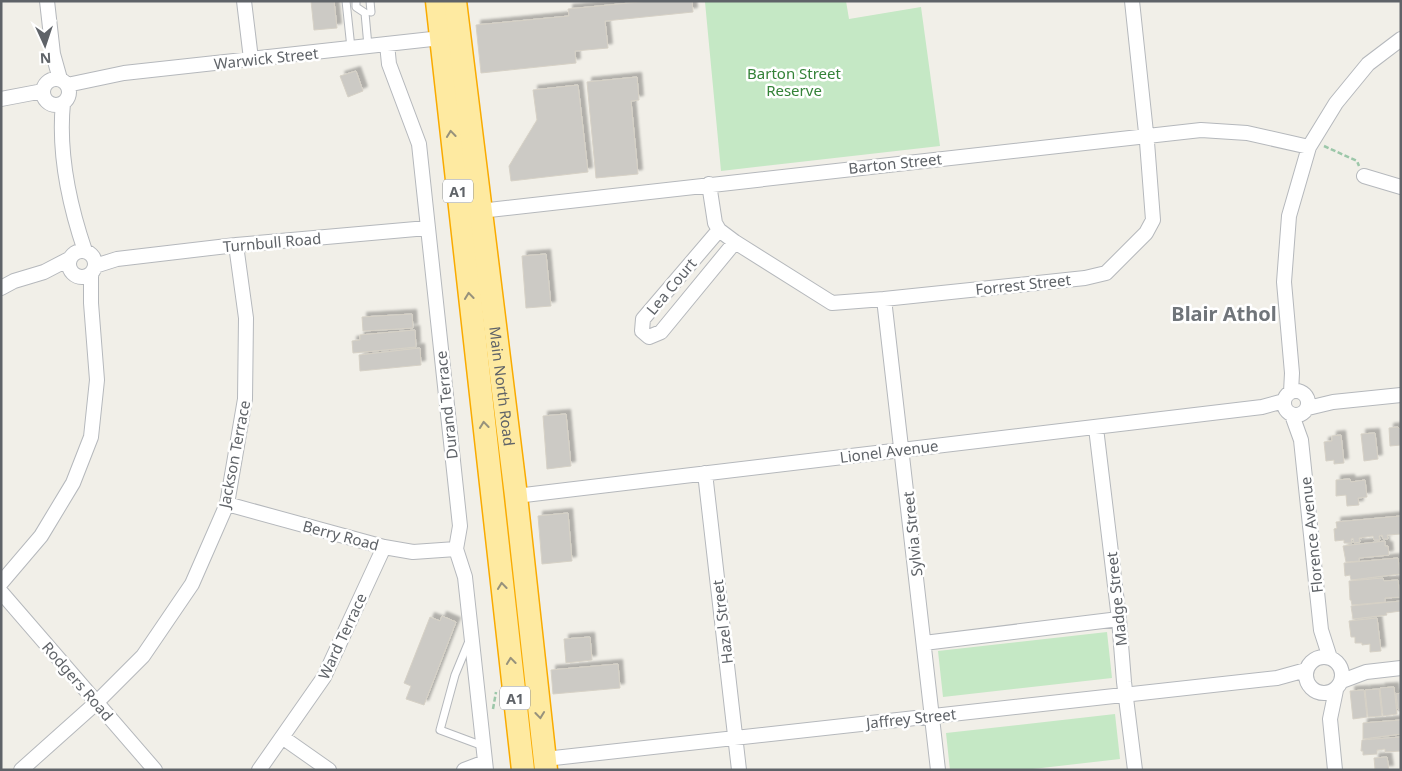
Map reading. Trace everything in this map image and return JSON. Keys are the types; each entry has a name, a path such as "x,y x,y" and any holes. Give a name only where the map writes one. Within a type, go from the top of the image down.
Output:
{"highway":[{"name":"Main North Road","path":"437,1 449,37 480,211 516,496 545,764"},
{"name":"Main North Road","path":"455,1 449,37 522,766"},
{"path":"522,766 545,764"}],"street":[{"path":"1,583 41,536 73,483 91,437 97,380 91,303 78,230 67,186 47,1"},
{"path":"244,1 251,59"},
{"name":"Forrest Street","path":"719,230 832,303 1085,278 1106,272 1146,233 1153,220 1132,1"},
{"name":"Warwick Street","path":"1,99 56,92 91,80 124,73 449,37"},
{"name":"Florence Avenue","path":"1335,662 1321,630 1292,373 1284,282 1289,216 1311,144 1336,103 1368,64 1401,39"},
{"name":"Durand Terrace","path":"388,44 389,64 419,144 460,526 456,549 465,577 486,766"},
{"name":"Barton Street","path":"480,211 1201,130 1246,133 1311,144"},
{"path":"1364,176 1401,187"},
{"path":"709,184 714,223 719,230"},
{"name":"Turnbull Road","path":"1,288 14,281 44,272 117,258 427,228"},
{"name":"Lea Court","path":"719,230 643,319 642,330 649,337 661,332 735,242"},
{"name":"Jackson Terrace","path":"21,770 96,703 143,656 192,584 227,504 245,399 246,318 236,245"},
{"name":"Sylvia Street","path":"884,299 938,770"},
{"name":"Lionel Avenue","path":"516,496 1262,407 1401,395"},
{"name":"Madge Street","path":"1096,428 1120,619 1134,770"},
{"name":"Hazel Street","path":"705,474 739,770"},
{"name":"Berry Road","path":"227,504 384,547 413,552 456,549"},
{"name":"Ward Terrace","path":"259,770 324,677 384,547"},
{"name":"Rodgers Road","path":"1,592 155,770"},
{"path":"924,642 1120,619"},
{"name":"Florence Avenue","path":"1315,659 1321,630"},
{"path":"1330,719 1305,679 1306,670 1310,663 1315,659 1323,657 1366,672"},
{"path":"1335,662 1342,674 1330,719 1335,770"},
{"path":"1313,690 1327,694 1366,672 1401,668"},
{"name":"Jaffrey Street","path":"545,764 735,738 1277,678 1306,670"},
{"name":"Jaffrey Street","path":"1277,678 1313,690"},
{"path":"282,738 329,770"},
{"path":"464,770 486,766"}],"lane":[{"path":"346,1 351,48"},
{"path":"356,1 356,7 368,12"},
{"path":"368,46 368,12 370,1"},
{"path":"472,636 455,675 440,730 483,746"}],"path":[{"path":"1311,144 1357,161 1364,176"},
{"path":"491,715 497,690"}],"green space":[{"name":"Barton Street Reserve","path":"846,1 849,19 921,7 940,146 721,171 705,2"},
{"path":"1107,632 1112,678 943,697 938,651"},
{"path":"1115,714 1120,759 1024,770 950,770 946,733"}],"building":[{"path":"311,1 334,1 337,28 314,30"},
{"path":"650,1 692,1 693,12 605,21 608,48 575,51 576,63 481,73 476,25 569,16 568,9"},
{"path":"356,71 363,91 348,97 340,76"},
{"path":"637,77 639,100 631,101 638,174 596,178 587,82"},
{"path":"578,85 588,172 511,181 509,166 537,120 533,90"},
{"path":"546,254 551,306 526,308 522,256"},
{"path":"412,314 413,328 363,331 362,317"},
{"path":"415,330 416,347 353,353 352,341 360,340 360,335"},
{"path":"420,348 421,365 360,371 359,355"},
{"path":"566,414 571,466 547,469 543,416"},
{"path":"1398,427 1401,430 1401,445 1390,446 1389,428"},
{"path":"1375,433 1378,459 1364,461 1361,434"},
{"path":"1341,435 1344,463 1334,464 1334,460 1326,461 1324,442 1332,441 1332,436"},
{"path":"1350,479 1351,482 1365,480 1367,497 1358,498 1359,505 1347,506 1346,495 1336,496 1336,480"},
{"path":"568,513 572,561 542,564 538,516"},
{"path":"1401,516 1401,534 1387,535 1388,539 1383,539 1382,535 1379,536 1380,540 1374,540 1373,536 1359,538 1360,542 1354,543 1353,538 1351,539 1352,543 1344,543 1344,540 1335,541 1334,529 1337,528 1336,522"},
{"path":"1385,541 1385,546 1388,546 1389,555 1359,558 1359,561 1346,562 1343,546"},
{"path":"1398,558 1400,574 1351,580 1350,575 1345,576 1344,563"},
{"path":"1383,578 1384,581 1398,580 1400,597 1385,598 1385,602 1352,605 1349,581"},
{"path":"1401,601 1401,611 1386,613 1387,615 1353,619 1351,606"},
{"path":"442,616 456,622 424,705 406,699 411,686 404,683 430,617 440,621"},
{"path":"1377,618 1381,651 1370,652 1370,644 1362,645 1362,643 1355,643 1355,637 1351,637 1349,621"},
{"path":"590,637 592,660 566,663 564,639"},
{"path":"618,664 620,688 553,694 551,670"},
{"path":"1394,687 1397,714 1383,716 1380,688"},
{"path":"1379,689 1382,716 1368,717 1365,690"},
{"path":"1364,690 1367,717 1353,719 1350,691"},
{"path":"1401,693 1401,709 1398,709 1396,694"},
{"path":"1401,720 1401,734 1363,739 1363,723"},
{"path":"1401,737 1401,751 1385,752 1385,749 1377,750 1377,754 1363,755 1363,751 1361,751 1362,740"},
{"path":"1387,757 1389,770 1372,770 1375,769 1374,758"}],"district":[{"name":"Blair Athol","path":"1224,313"}]}
